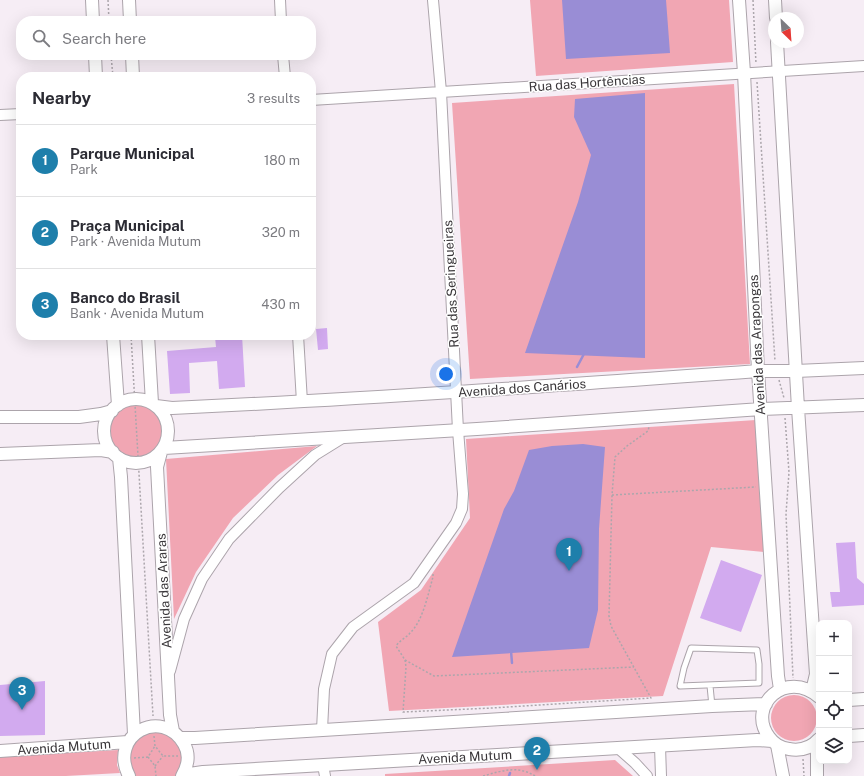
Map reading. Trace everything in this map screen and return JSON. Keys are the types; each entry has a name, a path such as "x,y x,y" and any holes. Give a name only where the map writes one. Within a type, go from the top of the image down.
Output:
{"street":[{"path":"92,0 93,16"},
{"path":"129,0 130,16"},
{"path":"280,0 281,16"},
{"name":"Rua das Seringueiras","path":"322,730 324,689 332,654 353,627 414,583 456,523 462,509 463,494 458,430 441,92 433,0"},
{"name":"Avenida das Arapongas","path":"739,0 744,73 758,371 778,676 786,688"},
{"path":"774,0 775,12"},
{"path":"777,48 816,692"},
{"path":"95,60 96,72"},
{"path":"132,60 133,72"},
{"path":"283,60 285,72"},
{"name":"Rua das Hortências","path":"316,100 864,66"},
{"path":"0,115 16,114"},
{"path":"113,340 115,408 106,420 104,432 106,443 116,455 122,485 134,719 131,738 124,751 123,760 125,769 129,776"},
{"path":"148,340 154,405"},
{"path":"298,340 302,402"},
{"name":"Avenida dos Canários","path":"135,400 141,400 154,405 172,408 457,393 758,371 864,368"},
{"path":"0,416 79,416 101,414 129,400 135,400"},
{"name":"Avenida das Araras","path":"154,405 164,414 168,425 168,437 157,467 170,715 177,735 186,747 188,756 187,766 183,776"},
{"path":"0,454 101,450 130,462 138,462 152,459 162,450 649,417 864,405"},
{"path":"168,677 184,619 202,579 229,539 278,488 315,455 345,437"},
{"path":"783,776 774,743 766,733 763,724 762,714 766,704 771,696 786,688 802,687 816,694"},
{"path":"852,700 864,699"},
{"path":"153,726 164,727 177,735 322,730 766,704"},
{"name":"Avenida Mutum","path":"0,751 131,738 143,728 153,726"},
{"path":"852,736 864,735"},
{"name":"Avenida Mutum","path":"183,776 203,772 324,770 618,748 757,740 774,743 785,749 802,750"},
{"path":"802,750 816,742"},
{"path":"660,746 661,776"},
{"path":"618,748 635,763 646,776"},
{"path":"817,764 817,776"}],"lane":[{"path":"690,648 757,650 759,682 710,686 680,686 690,648"},
{"path":"710,686 712,706"}],"path":[{"path":"108,0 110,16"},
{"path":"753,0 775,371 782,390 785,409 789,472 786,514 793,680 786,688"},
{"path":"112,60 113,72"},
{"path":"131,340 153,726 155,746 162,756"},
{"path":"405,660 406,667 402,712 651,698 611,626 610,621 612,495 615,457 627,446 648,431 649,417"},
{"path":"612,495 766,486"},
{"path":"432,572 433,578 420,619 411,633 396,646 399,653 405,660 434,676 634,667"},
{"path":"148,757 155,746"},
{"path":"802,750 804,776"},
{"path":"162,756 182,755"},
{"path":"155,766 162,756"},
{"path":"129,758 148,757"},
{"path":"148,757 155,766 156,776"},
{"path":"483,776 509,769 527,771 535,776"}],"shaded area":[{"path":"530,0 729,0 733,62 536,76"},
{"path":"562,0 666,0 670,53 566,59"},
{"path":"734,84 750,364 470,379 452,103"},
{"path":"645,93 645,358 525,353 578,202 591,155 574,117 575,99"},
{"path":"131,404 141,404 151,408 159,416 163,426 163,436 159,446 151,454 141,458 131,458 121,454 113,446 109,436 109,426 113,416 121,408"},
{"path":"756,420 764,552 711,547 663,696 389,711 378,622 421,590 470,518 466,439"},
{"path":"583,444 605,447 599,529 598,610 589,648 452,657 504,509 514,491 529,450 552,446"},
{"path":"317,446 278,475 233,518 196,572 174,619 166,459"},
{"path":"789,695 799,695 807,699 815,709 816,725 813,731 807,737 799,741 789,741 781,737 775,731 771,723 771,713 775,705 781,699"},
{"path":"154,732 162,732 170,736 181,750 181,767 175,776 136,776 132,769 130,755 135,743 140,738"},
{"path":"118,750 117,765 120,773 66,776 0,776 0,757"},
{"path":"615,760 633,776 385,776 385,774"}],"building":[{"path":"327,328 328,349 318,350 316,329"},
{"path":"215,340 242,340 245,387 219,389 217,361 189,363 190,393 170,394 167,351 216,347"},
{"path":"855,542 857,578 864,584 864,605 832,607 830,592 840,592 836,543"},
{"path":"721,560 762,575 741,632 700,618"},
{"path":"45,681 45,735 0,736 0,685"}],"waterway":[{"path":"577,367 585,352"},
{"path":"511,651 512,663"}],"place":[{"name":"Parque Municipal","path":"569,571"},
{"name":"Banco do Brasil","path":"22,710"},
{"name":"Praça Municipal","path":"537,770"}]}
